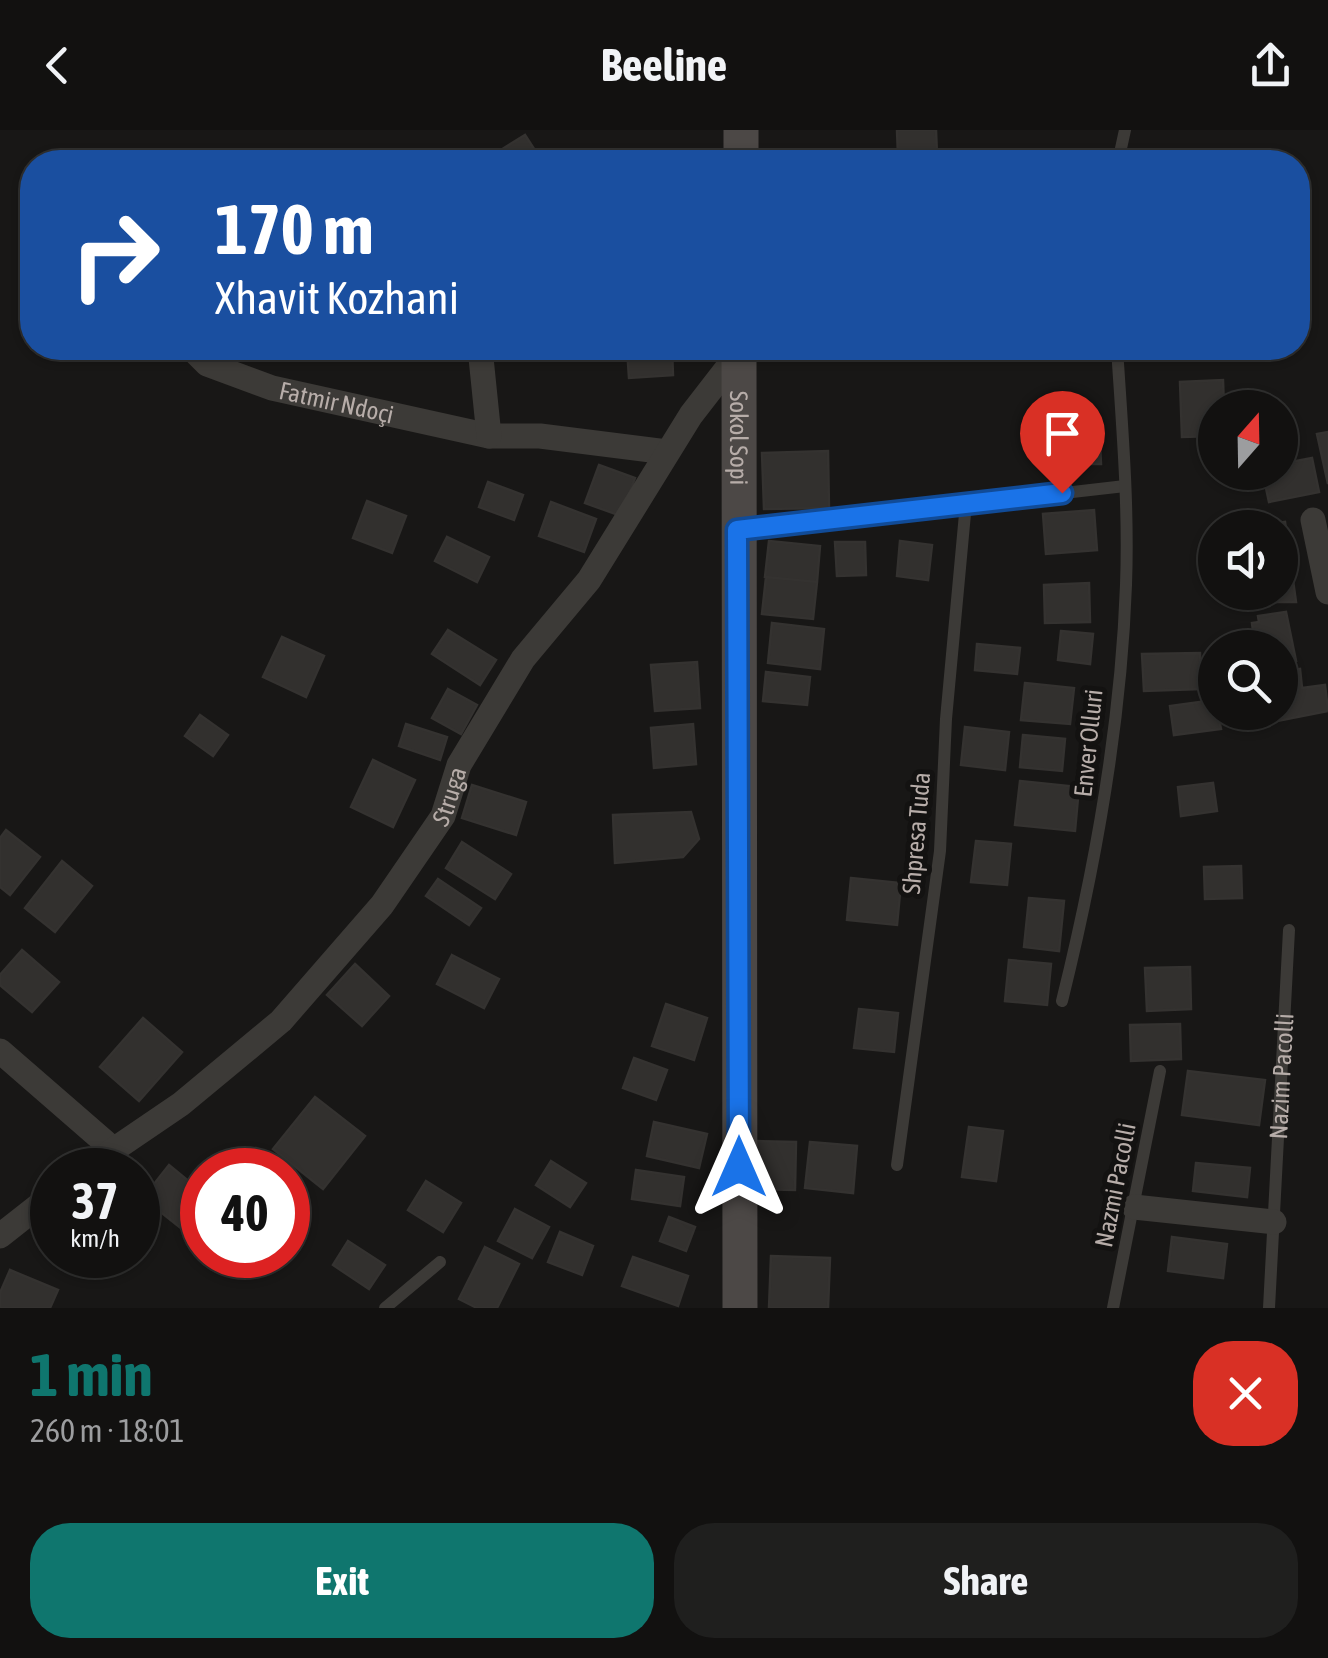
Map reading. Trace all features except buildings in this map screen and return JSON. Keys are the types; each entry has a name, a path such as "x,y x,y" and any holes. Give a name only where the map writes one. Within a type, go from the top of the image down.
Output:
{"street":[{"name":"Fatmir Ndoçi","path":"203,360 272,388 489,436 540,436 667,452"},
{"path":"481,360 489,436"},
{"name":"Struga","path":"117,1148 181,1104 281,1021 382,906 442,816 459,765 522,658 589,580 667,452 732,360"},
{"name":"Sokol Sopi","path":"739,360 740,1308"},
{"path":"1313,520 1328,592"},
{"path":"0,1051 112,1148"},
{"path":"1134,1207 1274,1222"},
{"path":"0,1236 30,1212"}],"lane":[{"name":"Enver Olluri","path":"1062,1001 1104,810 1126,585 1118,360"},
{"path":"737,530 1125,486"},
{"name":"Shpresa Tuda","path":"896,1165 940,851 966,503"},
{"name":"Nazim Pacolli","path":"1269,1308 1288,930"},
{"name":"Nazmi Pacolli","path":"1113,1308 1160,1071"},
{"path":"385,1308 440,1262"}],"route":[{"path":"739,1167 741,848 737,530 1062,493"}]}
